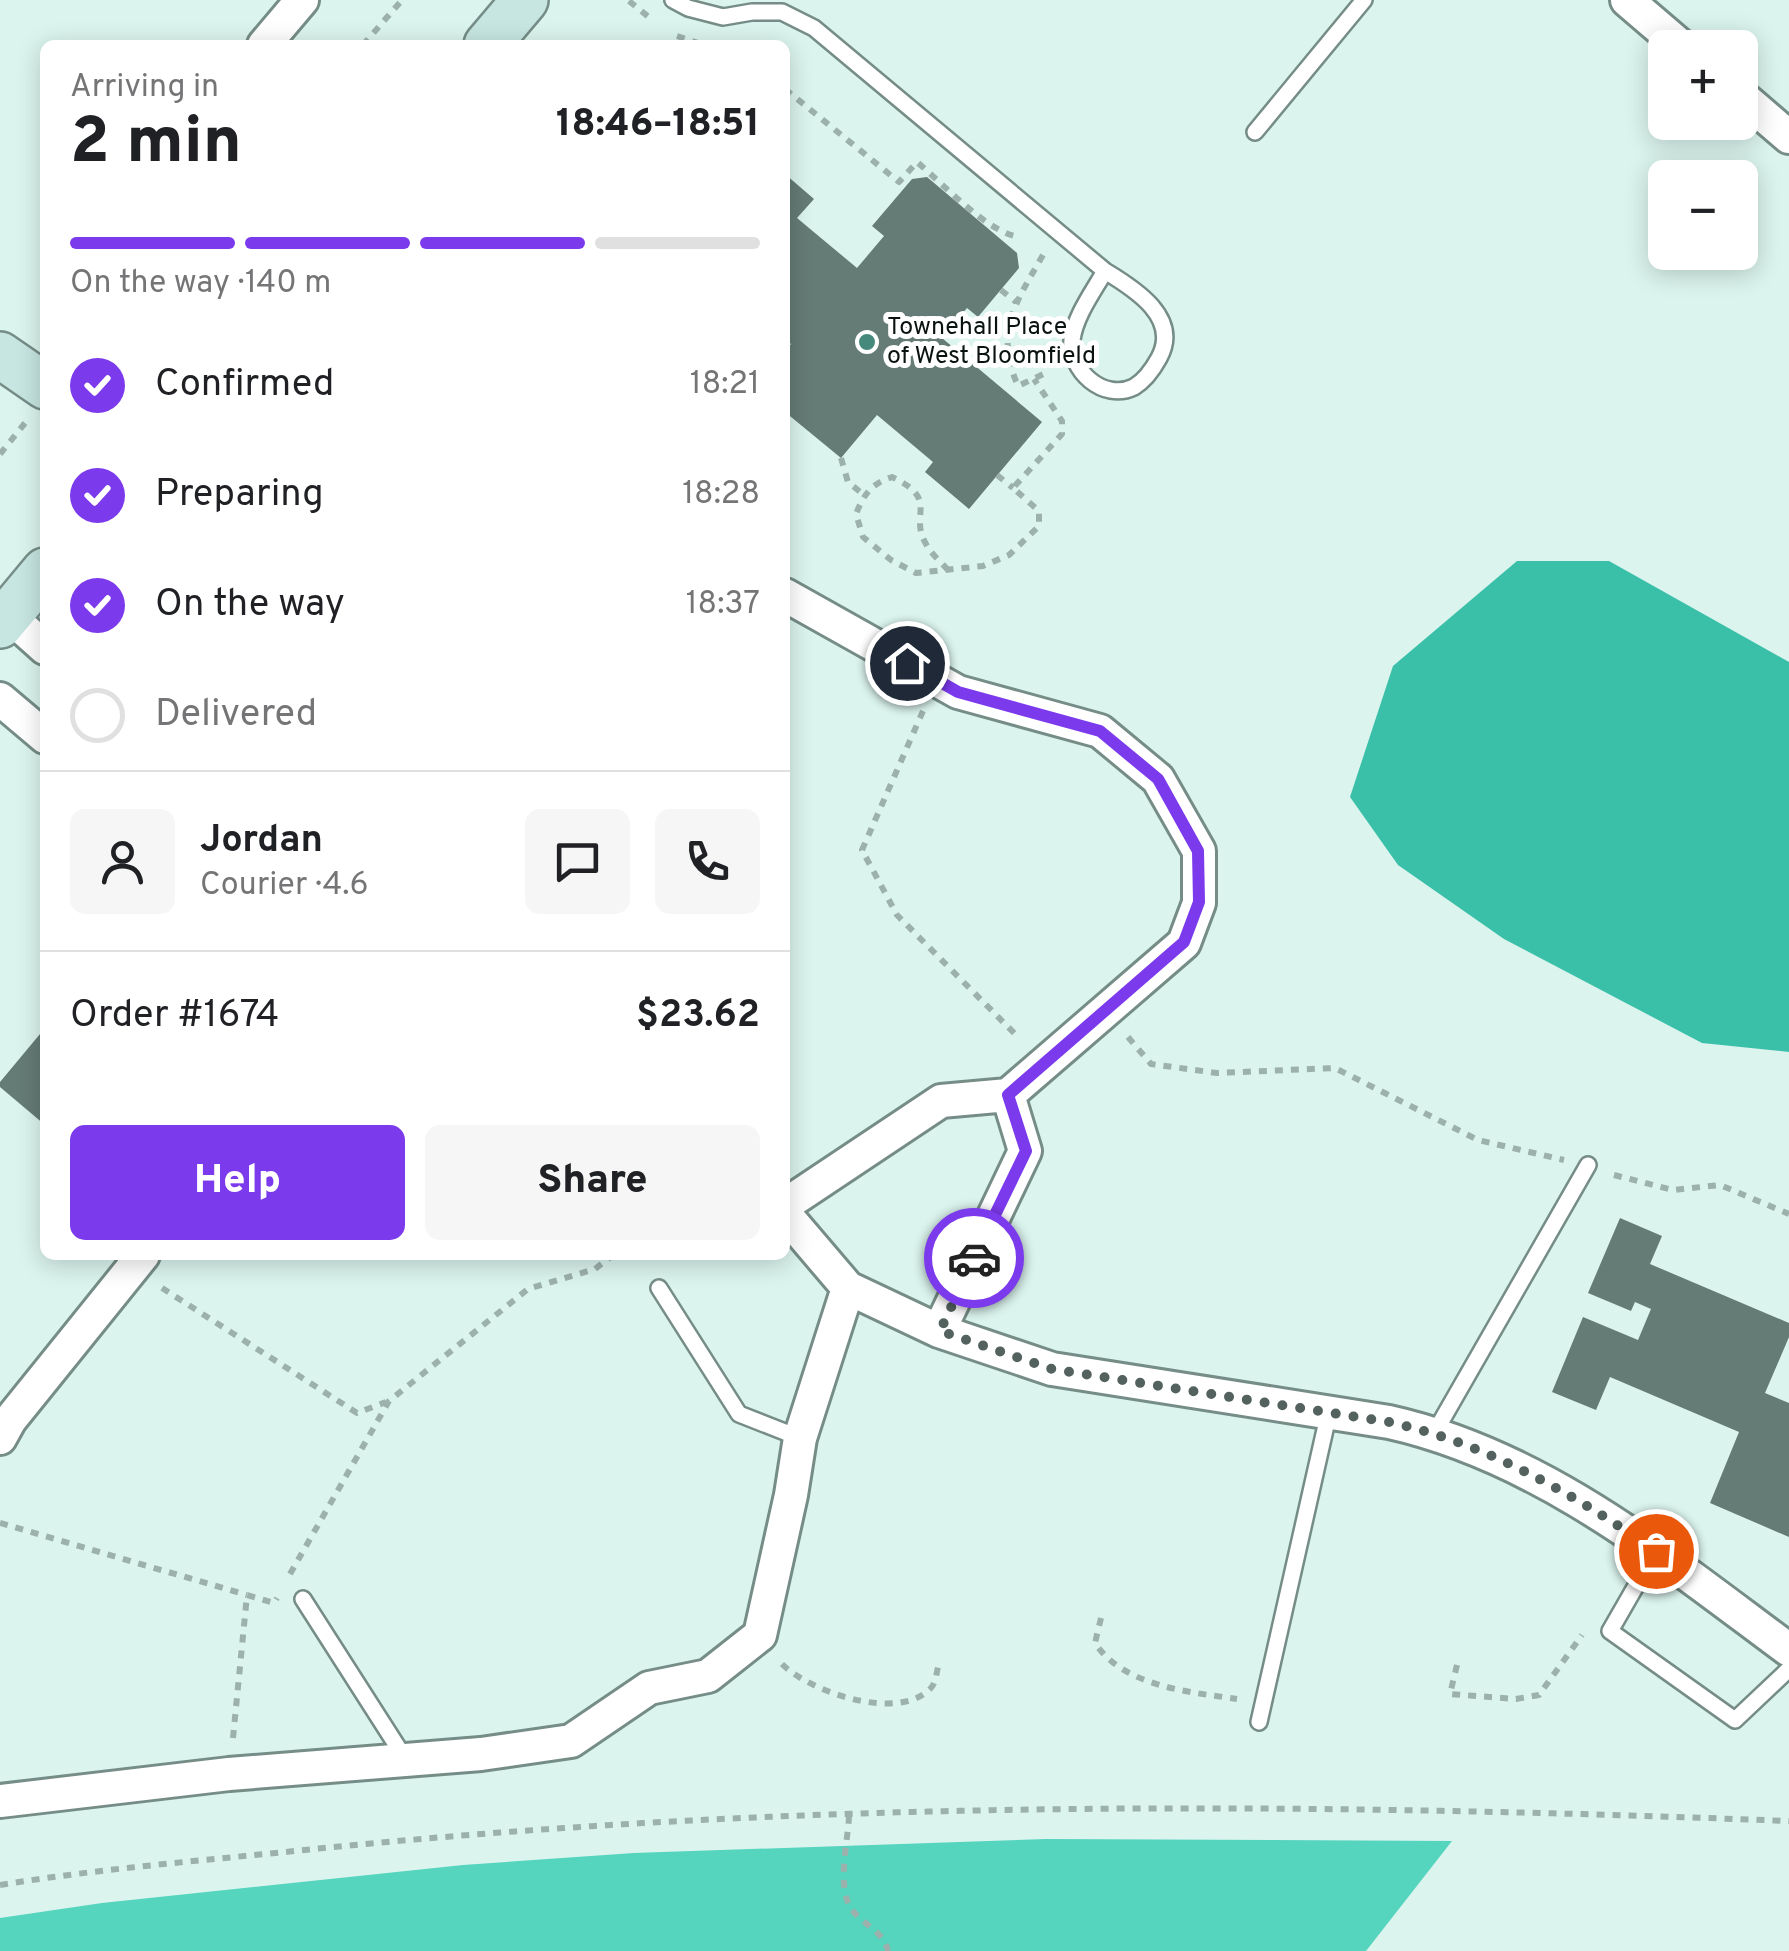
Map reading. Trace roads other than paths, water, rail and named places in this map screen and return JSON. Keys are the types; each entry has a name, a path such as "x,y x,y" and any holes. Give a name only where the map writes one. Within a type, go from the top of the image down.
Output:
{"main road":[{"path":"491,40 525,0"},
{"path":"0,354 40,399"},
{"path":"4,620 40,578"}],"street":[{"path":"268,40 302,0"},
{"path":"1627,0 1663,30"},
{"path":"1758,110 1789,137"},
{"path":"790,598 958,692 1100,731 1158,779 1198,851 1199,902 1184,942 1008,1095 941,1101 790,1202"},
{"path":"4,620 40,645"},
{"path":"0,699 40,733"},
{"path":"940,1331 1026,1151 1008,1095"},
{"path":"790,1220 848,1288 940,1331 1052,1369 1435,1432 1548,1483 1604,1516 1789,1650"},
{"path":"0,1438 10,1420 137,1262"},
{"path":"0,1801 229,1774 482,1754 571,1741 649,1688 708,1676 760,1635 792,1496 800,1438 848,1288"}],"lane":[{"path":"674,0 723,18 752,12 782,12 814,28 1106,271 1134,289 1153,306 1165,327 1163,351 1153,370 1133,388 1099,387 1084,376 1074,360 1075,327 1106,271"},
{"path":"1254,132 1364,0"},
{"path":"1435,1432 1588,1165"},
{"path":"659,1288 739,1414 800,1438"},
{"path":"1259,1722 1329,1412"},
{"path":"1656,1551 1610,1631 1735,1720 1789,1669"},
{"path":"304,1599 406,1760"}],"place":[{"name":"Townehall Place of West Bloomfield","path":"867,342"}]}
